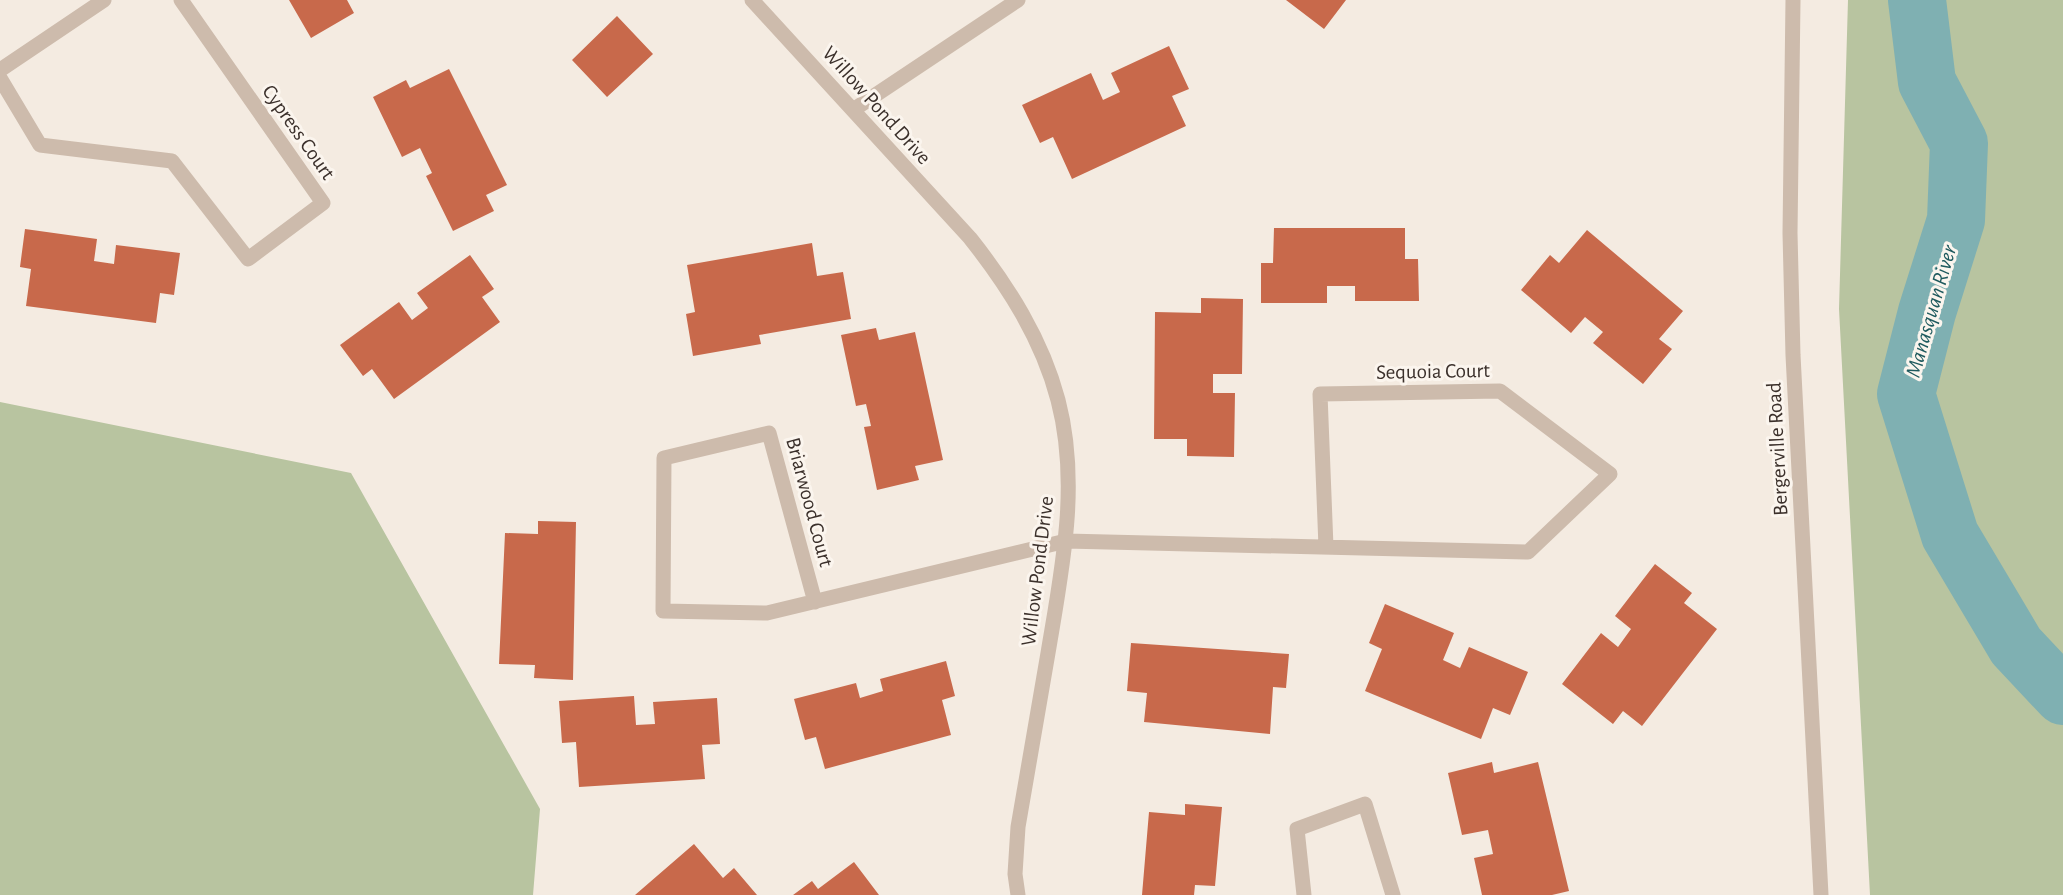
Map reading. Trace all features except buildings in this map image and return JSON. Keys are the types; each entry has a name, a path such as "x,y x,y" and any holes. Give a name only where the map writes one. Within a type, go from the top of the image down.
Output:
{"street":[{"path":"0,70 104,0"},
{"name":"Cypress Court","path":"0,78 40,145 172,161 248,259 323,203 181,0"},
{"name":"Willow Pond Drive","path":"752,0 970,238 999,275 1024,316 1044,359 1060,411 1068,463 1068,521 1018,827 1015,874 1018,895"},
{"path":"853,110 1018,0"},
{"name":"Bergerville Road","path":"1793,0 1790,233 1793,355 1821,895"},
{"name":"Sequoia Court","path":"1066,541 1528,552 1610,474 1500,391 1320,394 1326,547"},
{"name":"Briarwood Court","path":"815,602 769,433 664,458 663,611 767,613 815,602 1066,541"},
{"path":"1304,895 1297,829 1365,804 1393,895"}],"green space":[{"path":"1848,0 2063,0 2063,895 1870,895 1839,309"},
{"path":"0,402 351,473 540,809 533,895 0,895"}],"waterway":[{"name":"Manasquan River","path":"1917,0 1927,82 1959,143 1956,220 1927,312 1906,394 1950,535 2016,646 2063,696"}]}
